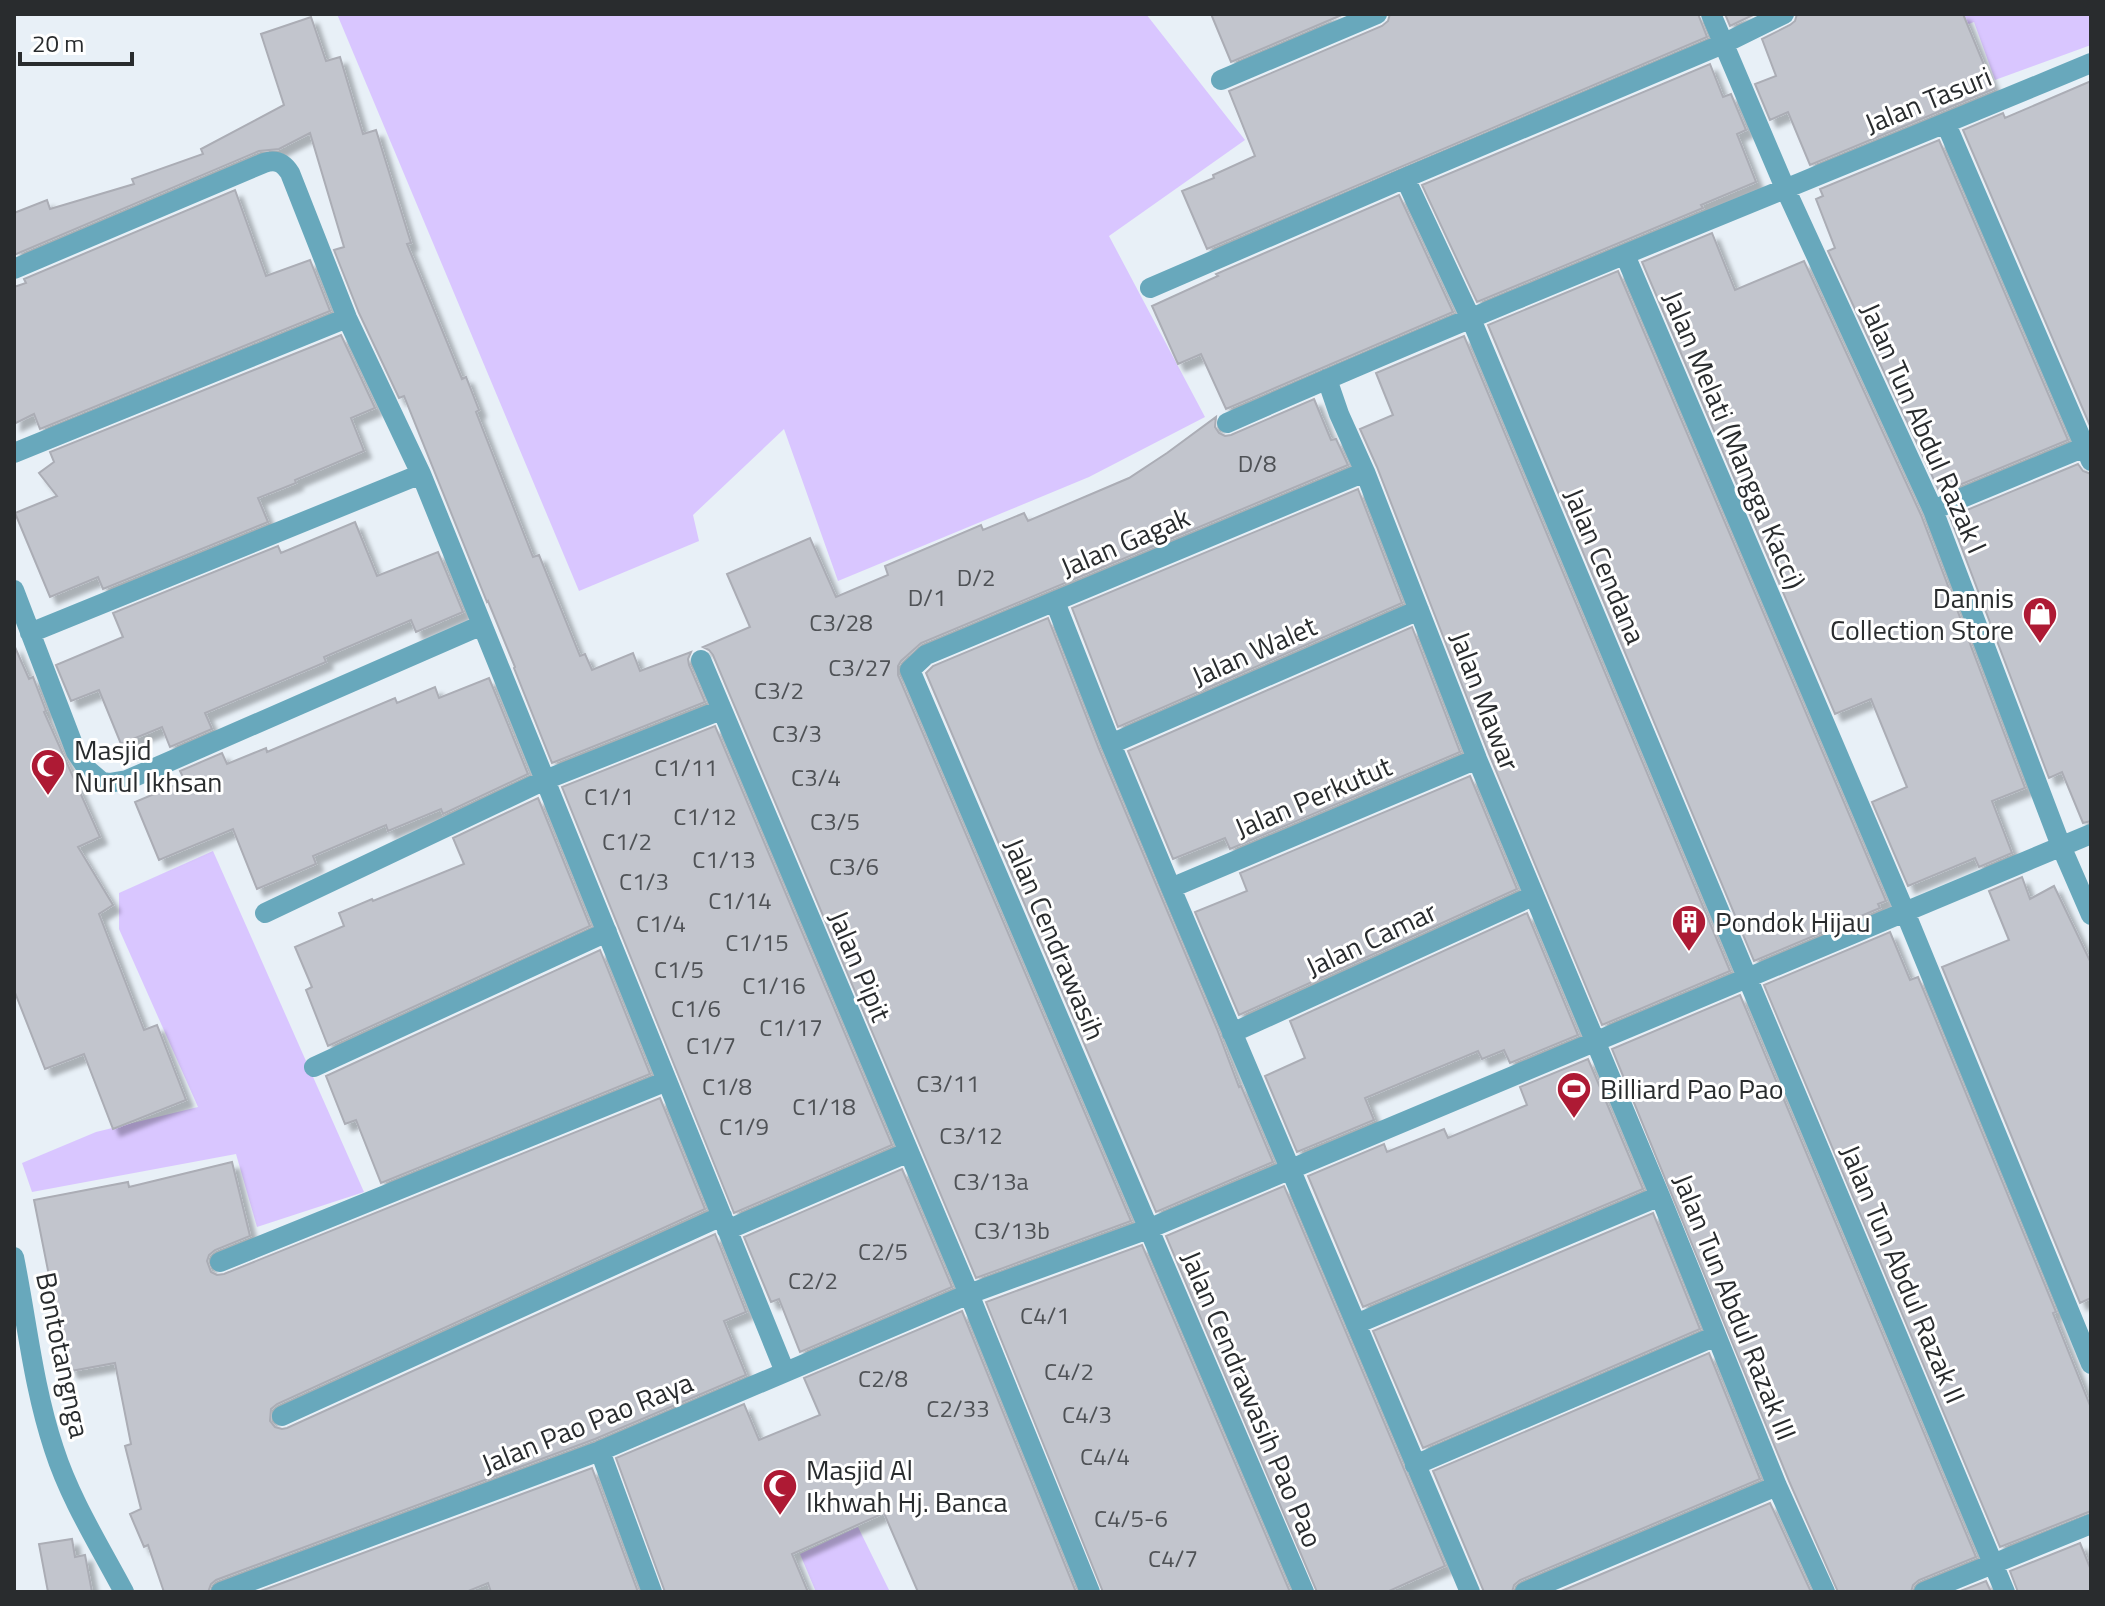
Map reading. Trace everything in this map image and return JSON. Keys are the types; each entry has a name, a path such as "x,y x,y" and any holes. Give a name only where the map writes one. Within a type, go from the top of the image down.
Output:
{"street":[{"name":"Jalan Tun Abdul Razak I","path":"1711,14 1785,188 1933,510 2061,846 2091,915"},
{"path":"1150,288 1723,44 1784,14"},
{"path":"1221,80 1367,16"},
{"name":"Jalan Tasuri","path":"1227,423 2091,63"},
{"path":"1933,510 2088,454 1946,124"},
{"path":"14,269 264,163 277,161 285,165 347,318 421,474 785,1372"},
{"name":"Jalan Cendana","path":"1405,178 1471,319 1748,978"},
{"name":"Jalan Melati (Mangga Kacci)","path":"1625,255 1905,912 2091,1364"},
{"path":"14,453 347,318"},
{"name":"Jalan Mawar","path":"1327,379 1477,759 1595,1042"},
{"name":"Jalan Gagak","path":"910,670 926,655 1365,472"},
{"path":"30,633 421,474"},
{"path":"14,590 76,752 93,776 109,783 127,780 482,625"},
{"path":"1055,602 1171,888 1470,1592"},
{"name":"Jalan Walet","path":"1111,744 1419,610"},
{"name":"Jalan Pipit","path":"701,660 969,1294 1090,1592"},
{"name":"Jalan Cendrawasih","path":"910,670 1148,1229"},
{"path":"265,913 545,780 721,710"},
{"name":"Jalan Perkutut","path":"1171,888 1477,759"},
{"name":"Jalan Pao Pao Raya","path":"221,1592 600,1451 969,1294 1148,1229 2091,834"},
{"name":"Jalan Camar","path":"1232,1033 1533,896"},
{"path":"314,1067 607,932"},
{"name":"Jalan Tun Abdul Razak II","path":"1748,978 2005,1592"},
{"name":"Jalan Tun Abdul Razak III","path":"1595,1042 1777,1486 1825,1592"},
{"path":"220,1262 667,1081"},
{"path":"282,1416 725,1223 909,1152"},
{"path":"1356,1324 1660,1196"},
{"name":"Jalan Cendrawasih Pao Pao","path":"1148,1229 1304,1592"},
{"name":"Bontotangnga","path":"14,1257 26,1312 32,1368 54,1449 69,1489 124,1592"},
{"path":"1415,1465 1716,1336"},
{"path":"600,1451 646,1590"},
{"path":"1525,1592 1777,1486"},
{"path":"1924,1592 2091,1524"}],"shaded area":[{"path":"337,14 1146,14 1245,140 1109,236 1205,417 1089,477 838,581 784,429 693,515 699,541 579,591"},
{"path":"1839,14 2091,14 2091,45 1995,80 1974,22 1857,65"},
{"path":"213,851 364,1192 257,1227 236,1154 32,1192 22,1163 96,1132 198,1107 119,929 119,893"},
{"path":"858,1527 890,1592 816,1592 800,1554"}],"building":[{"path":"1211,14 1344,14 1231,62"},
{"path":"1390,14 1698,14 1707,37 1207,249 1182,191 1255,156 1229,91 1382,26"},
{"path":"1725,14 1755,14 1730,26"},
{"path":"1797,14 1963,14 1994,89 1810,165 1788,112 1770,120 1755,84 1776,76 1762,39 1790,25"},
{"path":"311,17 326,61 340,57 363,134 376,130 411,243 407,244 462,379 466,377 479,410 476,412 533,557 539,555 580,656 585,654 592,670 633,653 640,671 691,652 689,665 705,702 552,763 404,396 399,398 359,313 334,250 344,247 310,133 279,149 259,151 14,255 14,213 47,200 50,209 134,184 132,179 203,154 201,149 284,105 261,34"},
{"path":"1710,64 1723,97 1731,94 1746,130 1737,134 1756,182 1701,205 1703,208 1477,302 1422,185"},
{"path":"2091,81 2091,428 1963,130 2003,113 2005,118"},
{"path":"1939,140 2068,440 1940,493 1828,251 1835,248 1816,199 1823,196 1820,189"},
{"path":"235,190 266,276 310,260 330,311 40,429 34,414 14,424 14,287 26,283 24,279"},
{"path":"1399,195 1453,312 1226,409 1201,354 1178,364 1152,306 1218,276 1216,274"},
{"path":"1712,233 1735,290 1804,261 1921,515 2025,788 1992,801 2012,853 1979,867 1975,858 1908,886 1872,802 1907,787 1871,699 1835,714 1642,262"},
{"path":"1618,271 1886,901 1878,904 1880,908 1754,961 1488,325"},
{"path":"341,335 375,408 351,418 364,451 258,498 268,522 103,589 98,577 50,597 15,513 57,496 39,473 54,462 50,452"},
{"path":"1464,336 1730,971 1602,1025 1489,754 1360,429 1393,415 1376,373"},
{"path":"1314,399 1331,440 1336,439 1348,465 921,643 898,666 898,675 1131,1221 976,1278 713,655 703,647 750,627 727,574 810,538 836,597 888,575 885,566 981,525 983,530 1024,513 1028,521 1129,478 1216,417 1215,427 1219,433 1231,435"},
{"path":"2078,464 2083,471 2091,474 2091,821 2083,823 2062,772 2049,778 1950,517"},
{"path":"1358,489 1402,603 1118,727 1072,608"},
{"path":"355,522 377,576 438,552 463,612 416,632 411,620 324,657 326,662 205,713 212,729 170,747 162,727 121,744 99,690 71,701 56,665 123,637 113,613 278,546 281,553"},
{"path":"1048,618 1099,749 1273,1162 1156,1212 926,673 933,666"},
{"path":"1412,627 1460,752 1230,849 1225,838 1173,859 1128,751"},
{"path":"14,645 29,679 33,677 44,712 100,837 78,847 113,905 99,914 144,1030 157,1025 186,1100 113,1129 84,1054 45,1069 14,990"},
{"path":"489,678 528,774 443,814 441,809 388,831 386,825 313,856 316,864 257,889 233,829 159,860 135,802 185,781 180,771 222,753 227,764 266,748 267,752 395,698 397,703 435,687 439,698"},
{"path":"715,726 892,1145 734,1213 562,787"},
{"path":"1470,776 1517,889 1239,1015 1195,912 1247,891 1240,873"},
{"path":"538,798 590,926 328,1046 306,990 312,987 295,947 344,926 339,913 464,864 453,838"},
{"path":"2022,877 2030,899 2054,886 2091,963 2091,1298 2080,1303 1942,967 2009,940 1989,891"},
{"path":"1527,913 1578,1035 1510,1063 1504,1050 1482,1059 1478,1051 1365,1098 1374,1120 1297,1152 1265,1076 1305,1058 1290,1021"},
{"path":"1890,932 1910,980 1918,977 2056,1312 2053,1313 2091,1408 2091,1511 2000,1547 1764,985"},
{"path":"600,950 650,1074 381,1183 356,1120 345,1124 326,1076"},
{"path":"1740,995 1976,1557 1919,1580 1911,1592 1838,1592 1789,1481 1612,1049"},
{"path":"1588,1059 1643,1189 1363,1307 1308,1176 1384,1144 1387,1152 1444,1129 1448,1138 1527,1105 1520,1087"},
{"path":"660,1098 705,1209 277,1404 271,1409 270,1421 275,1427 287,1428 715,1234 746,1312 724,1321 746,1375 595,1439 216,1580 208,1592 164,1592 148,1545 144,1547 130,1514 141,1509 125,1446 131,1444 115,1363 71,1371 65,1356 34,1200 128,1182 129,1187 232,1162 250,1236 209,1255 207,1261 211,1272 224,1274"},
{"path":"902,1169 952,1287 800,1352 779,1299 771,1302 744,1237"},
{"path":"1284,1186 1445,1566 1387,1592 1317,1592 1166,1236"},
{"path":"1653,1213 1700,1329 1423,1448 1373,1331"},
{"path":"1142,1245 1290,1592 1103,1592 986,1302"},
{"path":"962,1311 1076,1592 918,1592 884,1513 792,1554 808,1592 665,1592 616,1458 744,1404 759,1440 820,1415 804,1378"},
{"path":"1709,1353 1760,1479 1520,1580 1512,1592 1484,1592 1433,1471"},
{"path":"592,1468 638,1592 491,1592 488,1583 466,1592 258,1592"},
{"path":"1770,1503 1811,1592 1559,1592"},
{"path":"72,1539 75,1557 85,1555 92,1592 48,1592 39,1544"},
{"path":"2080,1543 2091,1570 2091,1592 2018,1592 2010,1571"},
{"path":"1986,1581 1991,1592 1958,1592"}],"place":[{"name":"Dannis Collection Store","path":"2040,645"},
{"name":"Masjid Nurul Ikhsan","path":"48,797"},
{"name":"Pondok Hijau","path":"1689,953"},
{"name":"Billiard Pao Pao","path":"1574,1120"},
{"name":"Masjid Al Ikhwah Hj. Banca","path":"780,1517"}]}
